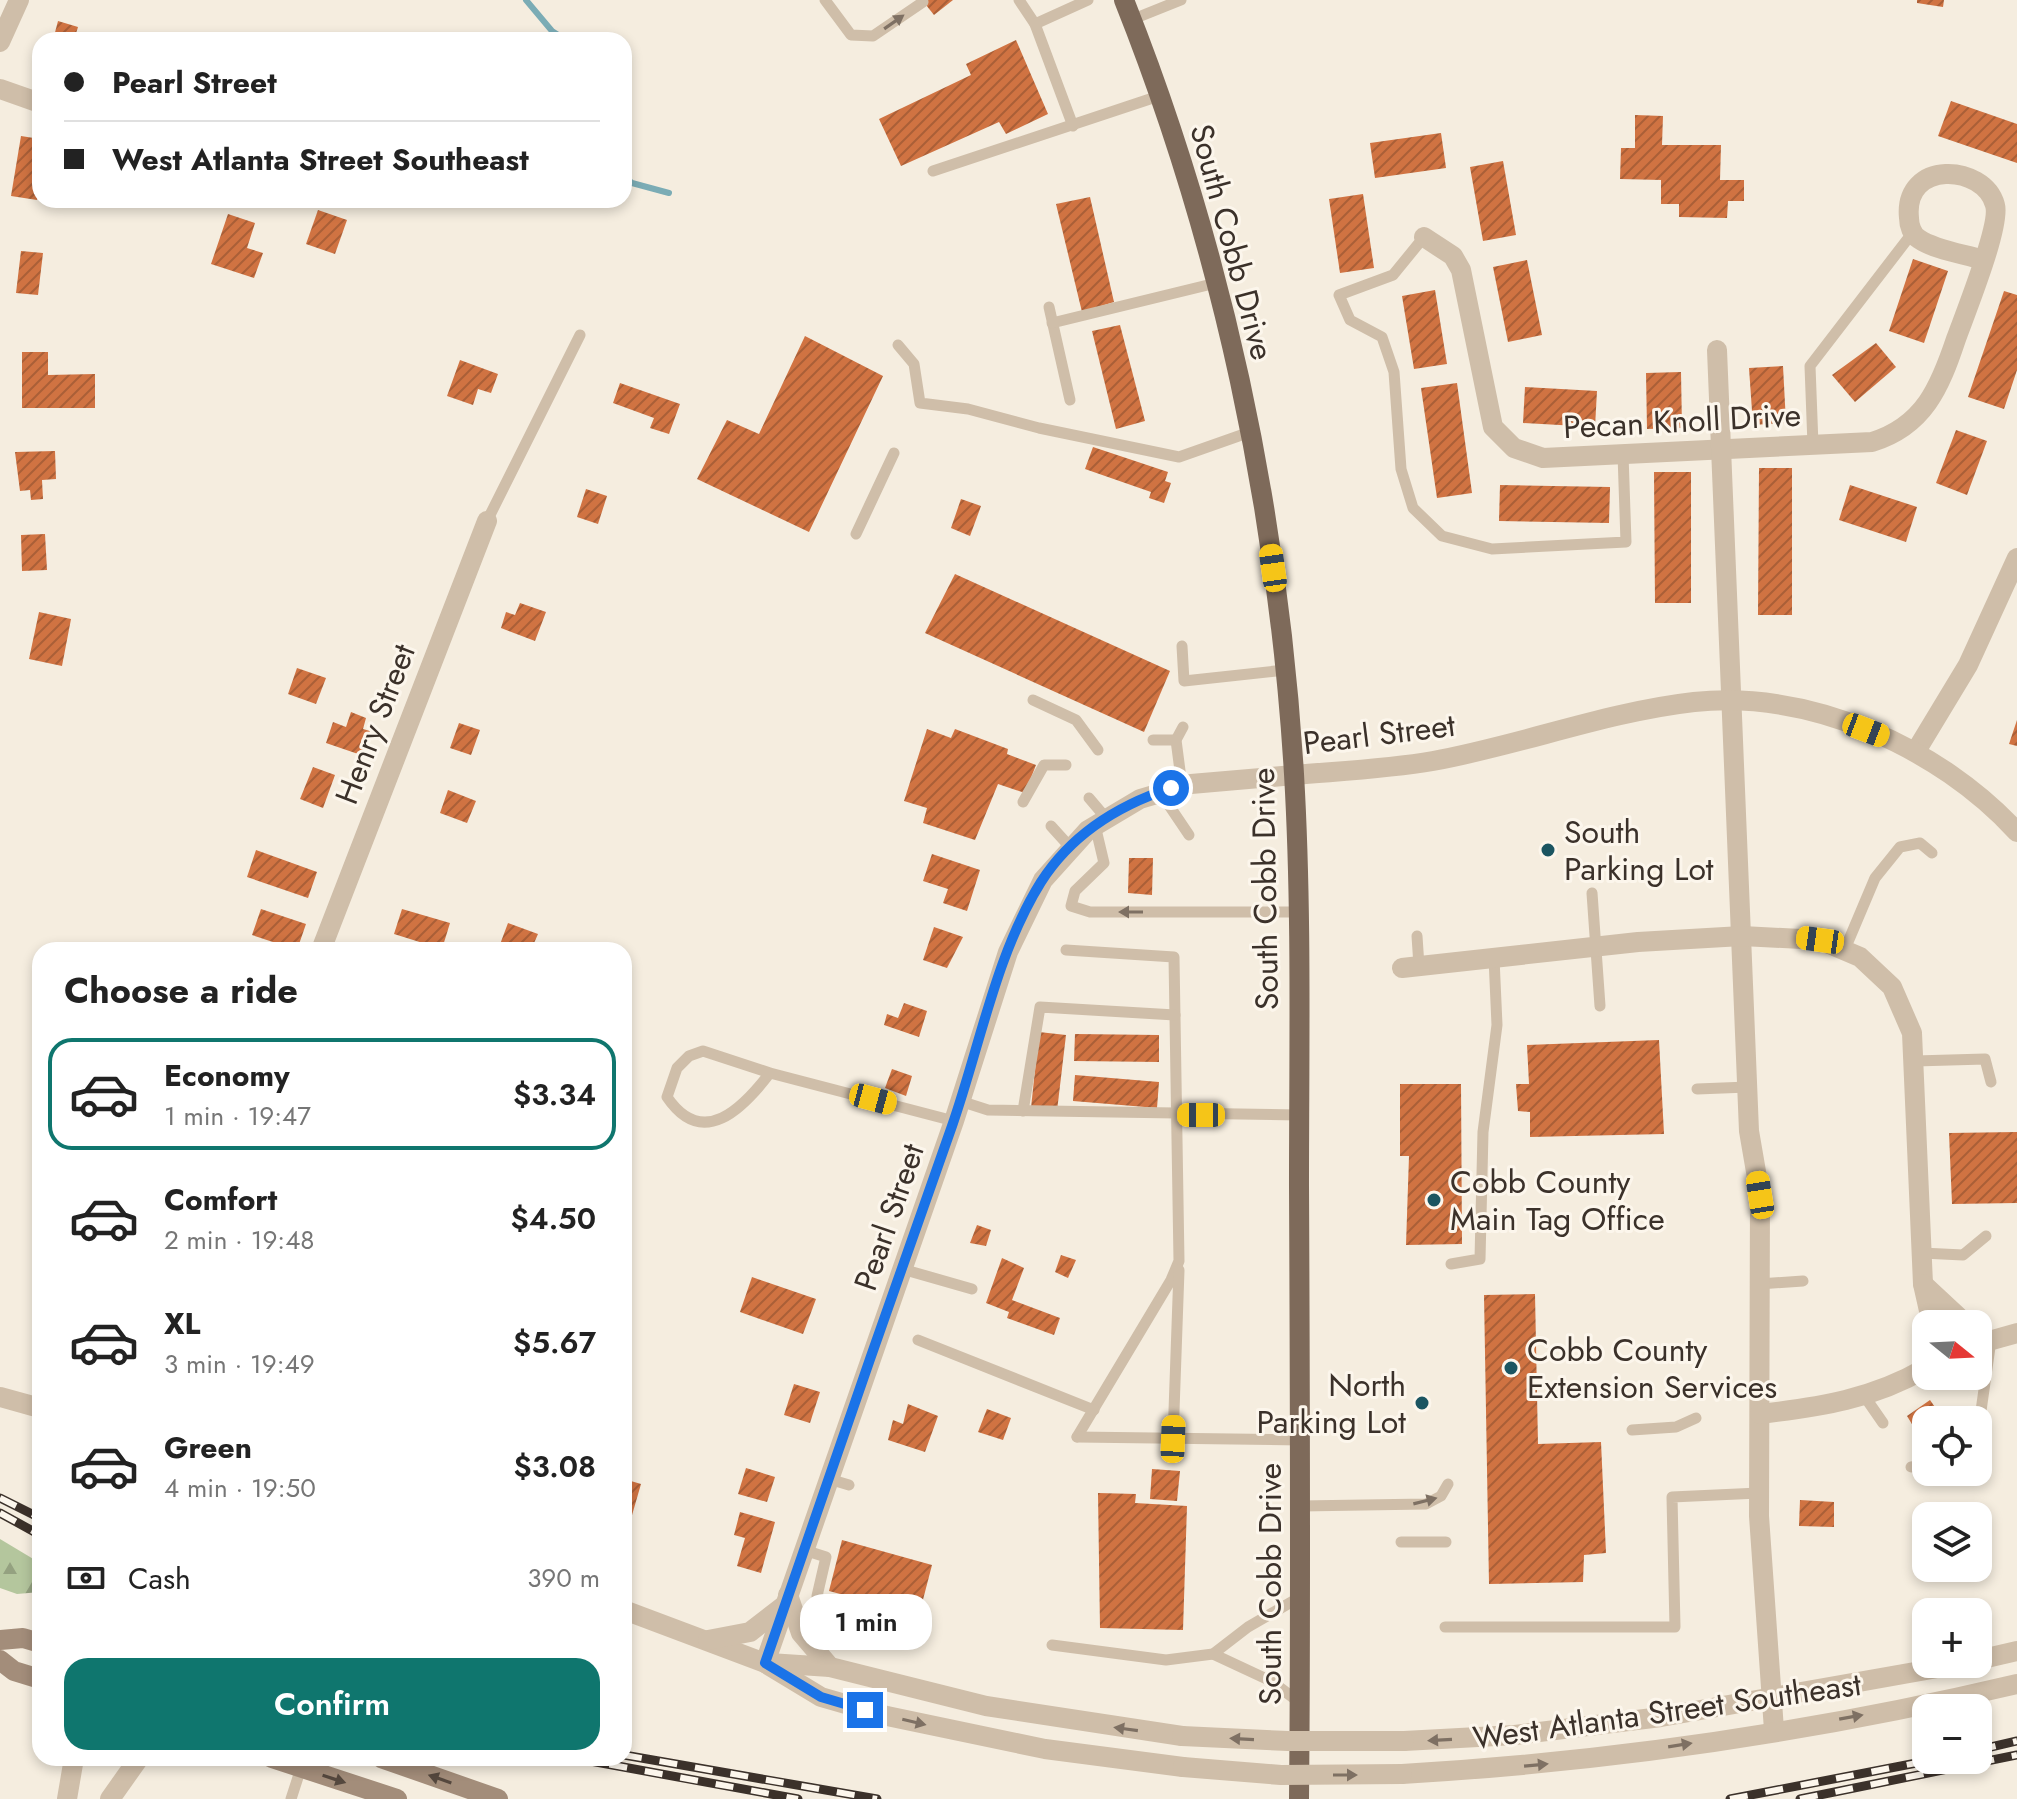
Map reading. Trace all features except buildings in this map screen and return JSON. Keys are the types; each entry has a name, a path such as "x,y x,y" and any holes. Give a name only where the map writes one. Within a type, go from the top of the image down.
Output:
{"main road":[{"name":"South Cobb Drive","path":"1124,0 1159,96 1216,283 1250,432 1285,670 1294,775 1297,912 1301,1440 1299,1799"},
{"path":"0,1640 23,1638 32,1641"},
{"path":"0,1660 14,1671 32,1677"},
{"path":"295,1766 397,1799"},
{"path":"404,1766 498,1799"}],"street":[{"path":"0,42 19,0"},
{"path":"0,89 32,100"},
{"name":"Pecan Knoll Drive","path":"1424,237 1453,256 1461,270 1489,414 1501,438 1526,455 1543,458 1872,442 1890,437 1919,416 1943,381 1996,219 1995,204 1988,191 1975,182 1947,173 1933,174 1922,180 1908,208 1913,232"},
{"path":"1913,232 1917,239 1983,260"},
{"path":"1717,350 1749,1131 1760,1195 1759,1493 1774,1730"},
{"name":"Henry Street","path":"324,942 487,521"},
{"path":"1916,751 1968,665 2017,558"},
{"name":"Pearl Street","path":"765,1663 804,1550 839,1482 902,1269 1017,929 1043,880 1070,847 1100,822 1160,792 1182,786 1431,761 1656,708 1732,700 1812,714 1916,751 1977,795 2017,832"},
{"path":"1411,967 1598,946 1742,936 1802,937 1845,949 1870,964 1892,987 1908,1017 1915,1061 1923,1284 1929,1310"},
{"path":"1923,1284 1951,1310"},
{"path":"1992,1337 2017,1333"},
{"path":"1760,1414 1865,1397 1912,1376"},
{"path":"0,1397 32,1406"},
{"path":"706,1641 750,1632 770,1620 786,1600 801,1633 830,1667"},
{"name":"West Atlanta Street Southeast","path":"632,1613 765,1663 821,1697 887,1716 1045,1749 1183,1767 1281,1775 1402,1774 1561,1762 1774,1730 2017,1684"},
{"path":"1992,1657 2017,1651"},
{"name":"West Atlanta Street Southeast","path":"765,1663 830,1667 986,1706 1182,1736 1288,1741 1404,1741 1567,1729 1912,1672"},
{"path":"67,1799 73,1766"},
{"path":"110,1799 133,1766"}],"lane":[{"path":"825,0 851,35 873,36 923,2"},
{"path":"1019,0 1035,24 1073,126"},
{"path":"1035,24 1088,0"},
{"path":"1131,20 1181,0"},
{"path":"933,171 1159,96"},
{"path":"1813,445 1810,366 1913,232"},
{"path":"1424,237 1393,275 1339,295 1350,320 1382,337 1394,372 1401,469 1413,508 1442,536 1492,549 1626,542 1623,454"},
{"path":"1052,323 1216,283"},
{"path":"1049,307 1070,400"},
{"path":"487,521 580,335"},
{"path":"898,345 914,364 920,403 968,409 1039,428 1122,442 1179,457 1250,432"},
{"path":"856,534 894,453"},
{"path":"1182,646 1184,681 1285,670"},
{"path":"1033,700 1076,720 1098,750"},
{"path":"1182,786 1176,740 1183,727"},
{"path":"1153,740 1176,740"},
{"path":"1023,802 1044,765 1066,765"},
{"path":"1160,792 1189,835"},
{"path":"1089,798 1100,822 1104,863 1075,891 1071,906 1090,912 1297,912"},
{"path":"1051,826 1070,847"},
{"path":"1845,949 1875,878 1900,847 1920,843 1932,853"},
{"path":"1592,893 1600,1006"},
{"path":"1411,967 1417,936"},
{"path":"1066,950 1174,957 1179,1261 1173,1439"},
{"path":"1451,1264 1480,1259 1483,1132 1497,1025 1494,958"},
{"path":"1023,1111 1040,1007 1175,1015"},
{"path":"770,1073 748,1102 727,1119 697,1120 677,1112 667,1097 677,1068 689,1056 703,1051 770,1073 957,1111 1299,1115"},
{"path":"1915,1061 1985,1059 1991,1082"},
{"path":"1697,1089 1748,1087"},
{"path":"1922,1253 1963,1255 1986,1236"},
{"path":"1179,1261 1171,1280 1077,1437 1301,1440"},
{"path":"902,1269 972,1289"},
{"path":"1759,1284 1803,1281"},
{"path":"918,1340 1094,1410"},
{"path":"1865,1397 1883,1423"},
{"path":"1632,1430 1676,1427 1696,1418"},
{"path":"1301,1506 1430,1503 1448,1484"},
{"path":"1445,1627 1675,1627 1672,1497 1759,1493"},
{"path":"1401,1542 1446,1542"},
{"path":"804,1550 826,1557 817,1596 833,1608 849,1612"},
{"path":"1052,1645 1166,1660 1213,1654 1248,1627 1300,1597"},
{"path":"1213,1654 1271,1681 1300,1702"},
{"path":"291,1799 301,1768"}],"green space":[{"path":"0,1539 32,1558 32,1593 17,1594 0,1588"}],"waterway":[{"path":"526,0 554,32"},
{"path":"632,183 669,193"}],"railway":[{"path":"0,1498 32,1514"},
{"path":"0,1513 32,1531"},
{"path":"1992,1747 2017,1741"},
{"path":"1800,1799 2017,1755"},
{"path":"632,1756 877,1799"},
{"path":"1730,1799 1912,1764"},
{"path":"618,1766 798,1799"}],"place":[{"name":"South Parking Lot","path":"1548,850"},
{"name":"Cobb County Main Tag Office","path":"1434,1200"},
{"name":"Cobb County Extension Services","path":"1511,1368"},
{"name":"North Parking Lot","path":"1422,1403"}],"route":[{"path":"865,1710 821,1697 765,1663 954,1121 1008,952 1029,904 1065,851 1088,830 1127,806 1171,788"}]}
